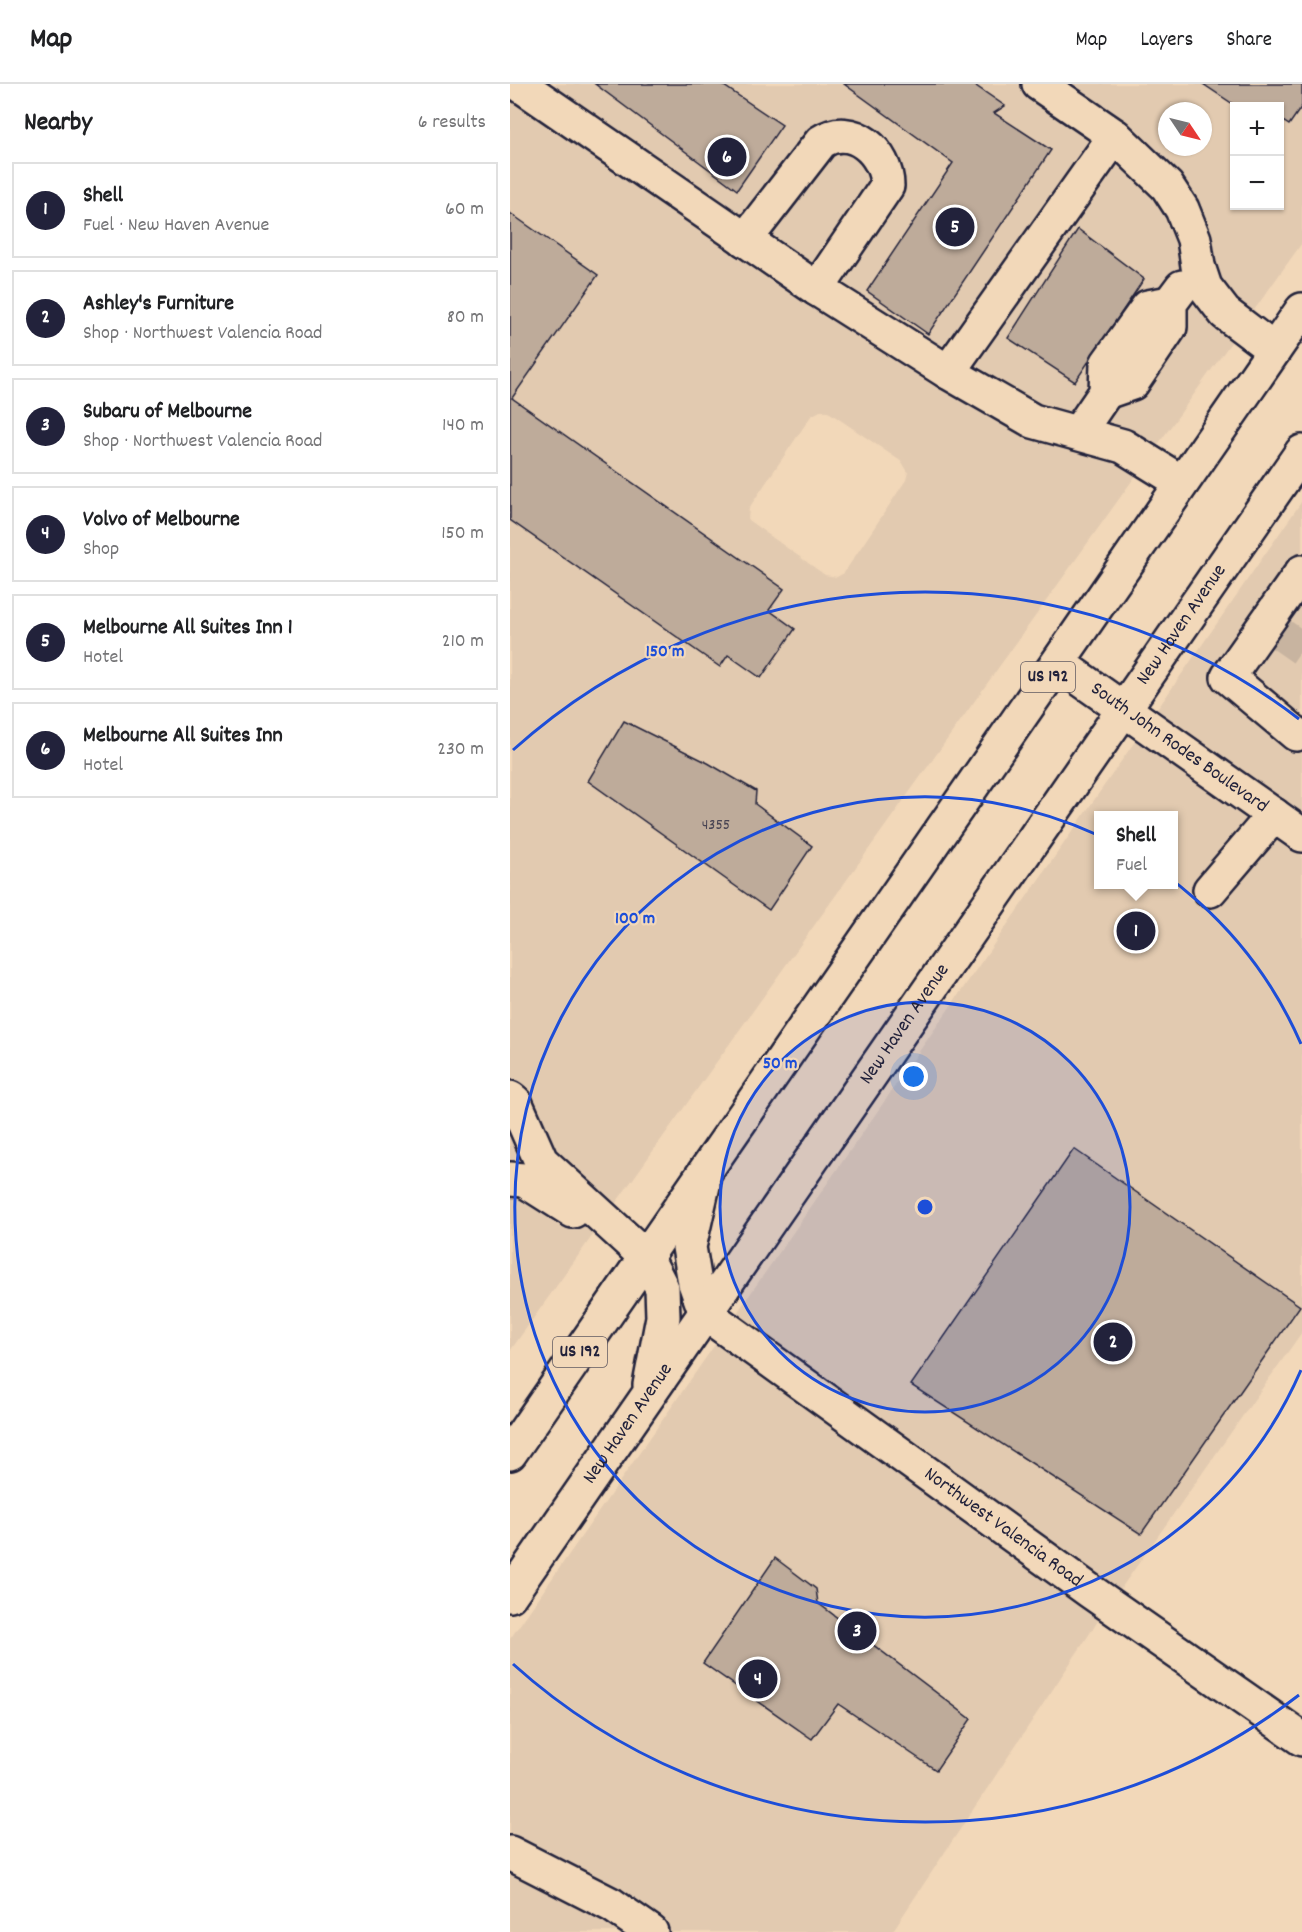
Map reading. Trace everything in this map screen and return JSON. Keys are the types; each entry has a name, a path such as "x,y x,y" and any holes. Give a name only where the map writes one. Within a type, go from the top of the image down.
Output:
{"main road":[{"path":"519,84 817,289 948,372 1019,414 1054,429 1078,433 1123,446 1181,482"},
{"path":"1039,84 1115,136 1167,186 1182,210 1194,239 1198,266 1205,287 1225,313 1274,350"},
{"path":"745,240 821,142 832,135 842,133 858,139 883,162 887,186 817,289"},
{"path":"948,372 1115,136"},
{"path":"1078,433 1106,392 1132,383 1170,327 1170,303 1198,266"},
{"name":"US 192","path":"510,1453 1302,310"},
{"name":"New Haven Avenue","path":"510,1595 1123,710 1299,463"},
{"path":"1299,583 1272,628 1228,677 1300,732"},
{"name":"South John Rodes Boulevard","path":"1058,663 1302,835"},
{"path":"1210,890 1274,815"},
{"path":"510,1098 515,1102 541,1161 646,1257 662,1288 663,1317 647,1398"},
{"path":"705,1314 695,1283 689,1247 706,1169"},
{"path":"510,1179 524,1180 646,1257"},
{"name":"Northwest Valencia Road","path":"705,1314 1090,1591 1302,1739"},
{"path":"510,1853 612,1905 651,1932"}],"shaded area":[{"path":"510,84 1302,84 1302,243 510,1351","holes":["822,410 830,413 902,462 908,472 906,480 844,573 837,577 825,575 748,520 749,508 811,416"]},
{"path":"1302,501 1302,818 1154,714"},
{"path":"1138,737 1302,852 1302,1332 1100,1618 892,1932 510,1932 510,1639"}],"building":[{"path":"595,84 721,84 782,125 737,190"},
{"path":"844,84 973,84 1005,106 994,113 1051,150 928,334 867,291 953,163"},
{"path":"1203,84 1302,84 1302,106 1289,125 1284,122 1284,102 1230,102"},
{"path":"510,213 598,275 512,398 784,589 769,610 795,629 761,678 728,655 720,667 510,520"},
{"path":"1078,229 1144,279 1075,382 1008,338"},
{"path":"624,721 708,763 756,791 755,804 812,846 769,910 588,781"},
{"path":"1074,1149 1300,1306 1141,1534 911,1385"},
{"path":"775,1558 816,1589 818,1603 971,1719 936,1770 838,1704 812,1739 703,1663"}],"tunnel":[{"path":"1279,633 1302,649"}],"place":[{"name":"Melbourne All Suites Inn","path":"727,157"},
{"name":"Melbourne All Suites Inn 1","path":"955,227"},
{"name":"Shell","path":"1136,931"},
{"name":"Ashley's Furniture","path":"1113,1342"},
{"name":"Subaru of Melbourne","path":"857,1631"},
{"name":"Volvo of Melbourne","path":"758,1679"}]}
